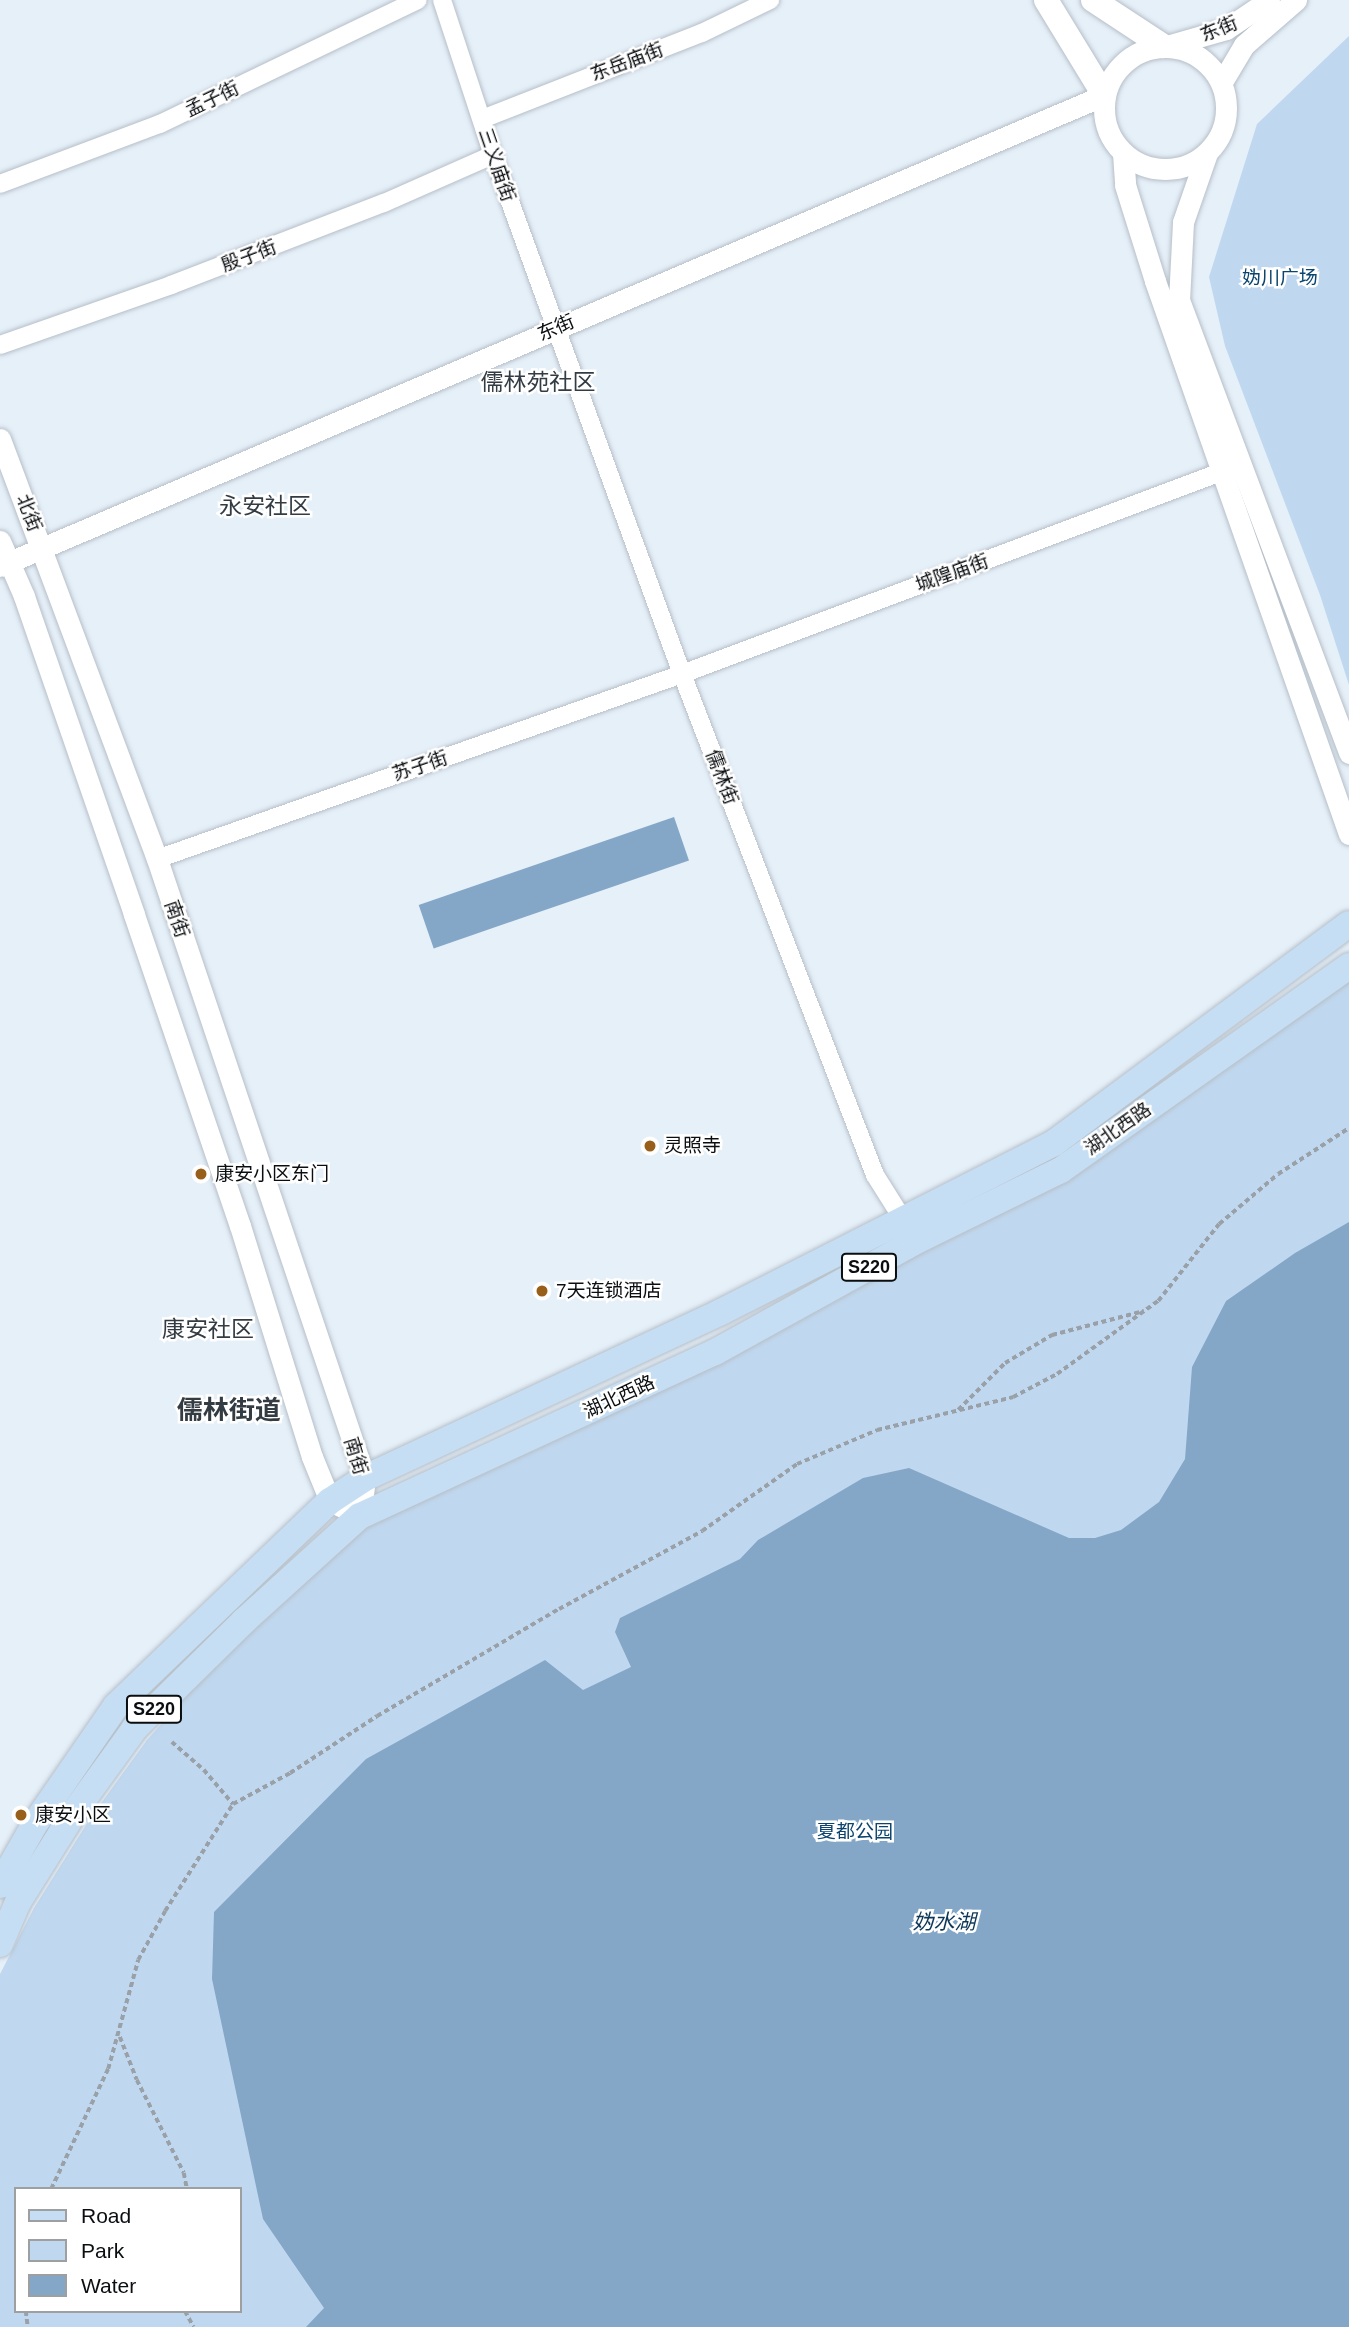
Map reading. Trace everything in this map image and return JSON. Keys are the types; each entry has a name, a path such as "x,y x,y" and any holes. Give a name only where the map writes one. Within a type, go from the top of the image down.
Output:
{"main road":[{"path":"1046,0 1104,95"},
{"path":"1093,0 1163,46"},
{"name":"湖北西路","path":"0,1885 36,1822 116,1706 330,1501 365,1478 721,1312 1054,1143 1349,924"},
{"name":"湖北西路","path":"0,1944 18,1902 75,1811 135,1728 244,1621 360,1516 715,1352 916,1241 1060,1170 1349,967"}],"street":[{"name":"孟子街","path":"0,184 160,124 418,0"},
{"name":"三义庙街","path":"442,0 493,155 556,329"},
{"name":"东岳庙街","path":"481,119 702,33 770,0"},
{"name":"东街","path":"1163,46 1226,29 1269,0"},
{"name":"东街","path":"1222,82 1244,45 1296,0"},
{"path":"1207,153 1191,164 1167,170 1144,166 1123,153 1109,134 1103,110 1104,95 1119,66 1139,52 1163,46 1187,50 1208,62 1222,82 1227,105 1223,130 1207,153 1183,222 1179,300 1349,753"},
{"name":"东街","path":"5,564 1104,95"},
{"path":"1123,153 1125,185 1155,281 1349,834"},
{"name":"殷子街","path":"0,345 184,281 384,203 493,155"},
{"name":"儒林街","path":"556,329 682,674 875,1175 916,1241"},
{"name":"北街","path":"0,439 43,548"},
{"name":"城隍庙街","path":"682,674 1221,472"},
{"name":"北街","path":"0,541 5,564"},
{"name":"南街","path":"43,548 157,859 365,1478 360,1516"},
{"name":"南街","path":"5,564 134,914 240,1226 312,1457 330,1501"},
{"name":"苏子街","path":"157,859 682,674"},
{"path":"330,1501 360,1516"}],"path":[{"path":"52,2187 108,2069 138,1960 165,1911 233,1804 290,1773 377,1716 548,1615 702,1531 797,1464 877,1430 1013,1397 1057,1374 1158,1301 1219,1224 1278,1174 1349,1128"},
{"path":"956,1412 1005,1363 1052,1335 1146,1310"},
{"path":"172,1742 204,1770 233,1804"},
{"path":"119,2035 137,2080 184,2173 187,2187"}],"green space":[{"name":"妫川广场","path":"1349,36 1349,685 1320,595 1225,346 1209,277 1257,124"},
{"name":"妫水湖","path":"1349,966 1349,2327 0,2327 0,1974 34,1908 91,1817 147,1740 251,1624 360,1516 1061,1170"}],"water":[{"path":"674,817 689,860 434,948 419,905"},
{"name":"妫水湖","path":"1349,1222 1349,2327 306,2327 324,2308 263,2219 212,1979 214,1912 366,1759 545,1660 583,1690 631,1667 615,1632 620,1618 740,1559 758,1540 863,1478 909,1468 1069,1538 1095,1538 1121,1530 1159,1502 1185,1459 1192,1367 1226,1301 1295,1253"}],"place":[{"name":"灵照寺","path":"650,1146"},
{"name":"康安小区东门","path":"201,1174"},
{"name":"7天连锁酒店","path":"542,1291"},
{"name":"康安小区","path":"21,1815"}],"district":[{"name":"儒林苑社区","path":"538,382"},
{"name":"永安社区","path":"265,506"},
{"name":"康安社区","path":"208,1329"},
{"name":"儒林街道","path":"229,1411"}],"park label":[{"name":"夏都公园","path":"855,1832"}]}
